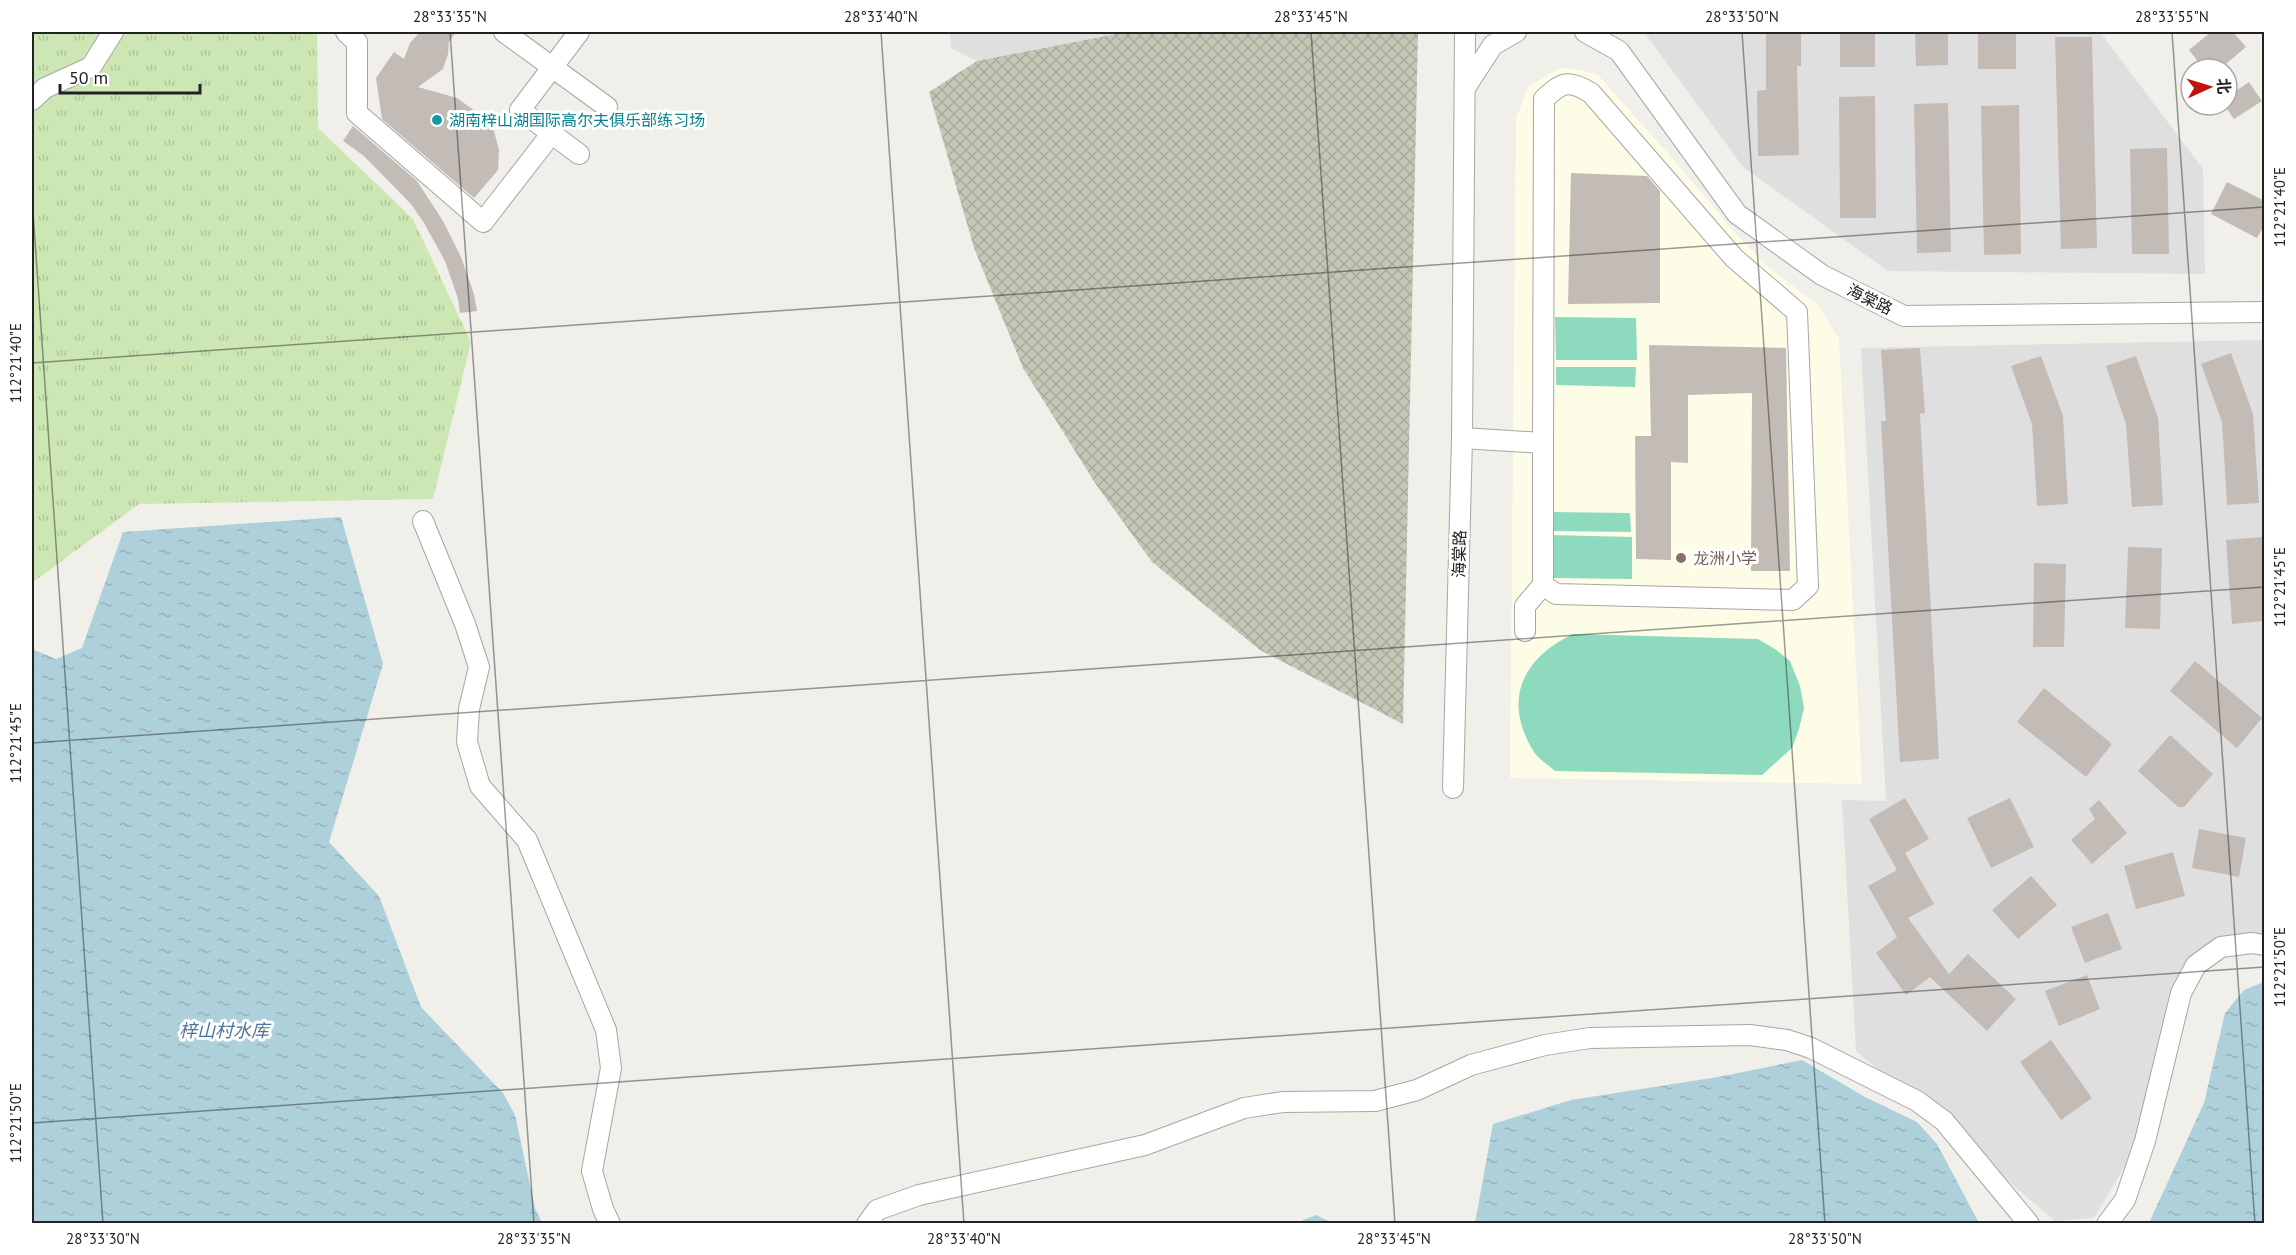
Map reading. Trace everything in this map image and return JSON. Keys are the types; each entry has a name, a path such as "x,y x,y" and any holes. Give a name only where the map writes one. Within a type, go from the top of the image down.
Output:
{"street":[{"path":"32,100 45,88 91,67 113,32"},
{"path":"346,32 357,42 357,113 483,222 552,133"},
{"path":"504,32 607,107"},
{"path":"579,32 520,110 579,154"},
{"name":"海棠路","path":"1453,788 1462,438 1465,32"},
{"path":"1465,87 1493,45 1516,32"},
{"name":"海棠路","path":"1585,32 1619,51 1737,214 1821,275 1904,316 2265,312"},
{"path":"1525,631 1525,606 1543,585 1544,99 1560,84 1577,84 1591,93 1734,258 1797,312 1808,586 1793,600 1556,594 1543,585"},
{"path":"1462,438 1543,443"},
{"path":"423,521 465,624 479,667 468,709 467,742 480,786 527,840 606,1030 611,1068 592,1171 603,1209 610,1224"},
{"path":"2107,1224 2126,1200 2145,1141 2181,993 2196,965 2221,947 2252,943 2265,945"},
{"path":"867,1224 877,1210 919,1195 1145,1145 1244,1108 1283,1102 1375,1101 1417,1090 1471,1065 1545,1045 1590,1038 1750,1035 1787,1040 1810,1048 1917,1101 1944,1121 2029,1224"}],"shaded area":[{"path":"950,32 1126,32 977,61 951,48"},
{"path":"1126,32 1418,32 1403,724 1260,650 1152,562 1095,483 1023,368 974,248 929,92 977,61"},
{"path":"1644,32 2100,32 2203,169 2205,274 1888,271 1743,167"},
{"name":"龙洲小学","path":"1562,67 1597,74 1736,234 1768,267 1819,306 1839,339 1862,784 1510,778 1516,118 1529,86"},
{"path":"2264,340 2264,943 2197,954 2169,994 2141,1139 2094,1218 2055,1221 1856,1051 1842,800 1886,801 1861,348"}],"green space":[{"path":"32,32 317,32 318,128 413,219 471,342 433,499 139,504 32,583"},
{"path":"1555,317 1636,318 1637,360 1556,360"},
{"path":"1556,367 1636,367 1635,387 1556,385"},
{"path":"1551,512 1630,513 1631,532 1552,531"},
{"path":"1551,535 1632,537 1632,579 1552,578"},
{"path":"1573,634 1758,639 1790,661 1800,686 1804,708 1792,748 1762,775 1555,771 1536,755 1524,733 1519,715 1519,699 1522,683 1530,668 1541,655"}],"water":[{"name":"梓山村水库","path":"341,517 383,664 329,842 379,896 421,1007 503,1093 515,1115 535,1208 542,1223 32,1223 32,649 56,659 82,648 123,532"},
{"path":"2264,982 2264,1223 2149,1223 2204,1103 2225,1013 2244,990"},
{"path":"1802,1060 1865,1097 1917,1122 1937,1144 1979,1223 1475,1223 1493,1124 1571,1100 1718,1077"},
{"path":"1316,1215 1332,1223 1296,1223"}],"building":[{"name":"湖南梓山湖国际高尔夫俱乐部练习场","path":"420,32 456,32 449,42 443,69 418,87 457,98 482,116 494,131 499,150 498,170 474,198 382,119 376,78 394,52 404,59 410,43"},
{"path":"1766,32 1801,32 1801,66 1797,66 1799,155 1758,156 1757,91 1766,90"},
{"path":"1840,32 1875,32 1875,67 1840,67"},
{"path":"1915,32 1948,32 1948,65 1916,66"},
{"path":"1978,32 2016,32 2016,69 1978,69"},
{"path":"2211,32 2233,32 2246,47 2234,57 2195,57 2189,50"},
{"path":"2055,37 2092,37 2097,248 2061,249"},
{"path":"2249,82 2262,101 2239,116 2239,89"},
{"path":"1875,96 1876,218 1840,218 1839,97"},
{"path":"1948,103 1951,252 1917,253 1914,104"},
{"path":"2019,105 2021,254 1984,255 1981,106"},
{"path":"353,126 417,181 443,221 461,257 474,294 477,311 460,313 458,299 445,261 424,223 411,204 364,156 343,141"},
{"path":"2167,148 2169,254 2132,254 2130,149"},
{"path":"1571,173 1647,176 1660,191 1660,303 1568,304"},
{"path":"2227,182 2265,201 2265,224 2257,238 2211,214"},
{"path":"1649,345 1786,348 1790,571 1751,571 1752,393 1688,395 1688,463 1671,462 1671,560 1636,559 1635,436 1651,436"},
{"path":"1920,348 1925,413 1920,414 1939,759 1900,762 1881,421 1886,421 1881,350"},
{"path":"2231,353 2253,414 2259,503 2227,505 2222,422 2201,364"},
{"path":"2041,356 2063,416 2068,504 2037,506 2032,424 2011,366"},
{"path":"2136,356 2158,418 2163,505 2132,507 2126,424 2106,366"},
{"path":"2262,537 2265,621 2232,624 2226,540"},
{"path":"2128,547 2162,548 2160,629 2125,628"},
{"path":"2034,563 2066,564 2064,647 2033,647"},
{"path":"2195,661 2262,718 2237,748 2170,691"},
{"path":"2044,688 2112,744 2086,777 2017,722"},
{"path":"2170,735 2213,774 2184,807 2178,807 2138,771"},
{"path":"1905,798 1929,839 1905,853 1934,904 1908,918 1949,974 1968,954 2016,999 1987,1031 1930,977 1906,995 1876,953 1897,937 1868,886 1897,870 1869,819"},
{"path":"2010,798 2034,847 1991,868 1967,818"},
{"path":"2099,800 2127,833 2092,864 2071,840 2095,819 2089,809"},
{"path":"2199,829 2246,838 2239,877 2192,868"},
{"path":"2173,852 2185,896 2136,909 2124,866"},
{"path":"2031,876 2057,905 2018,939 1992,910"},
{"path":"2108,913 2122,949 2085,963 2071,927"},
{"path":"2087,975 2100,1009 2059,1026 2045,991"},
{"path":"2051,1040 2092,1098 2061,1120 2020,1062"}],"place":[{"name":"湖南梓山湖国际高尔夫俱乐部练习场","path":"437,120"},
{"name":"龙洲小学","path":"1681,558"}]}
